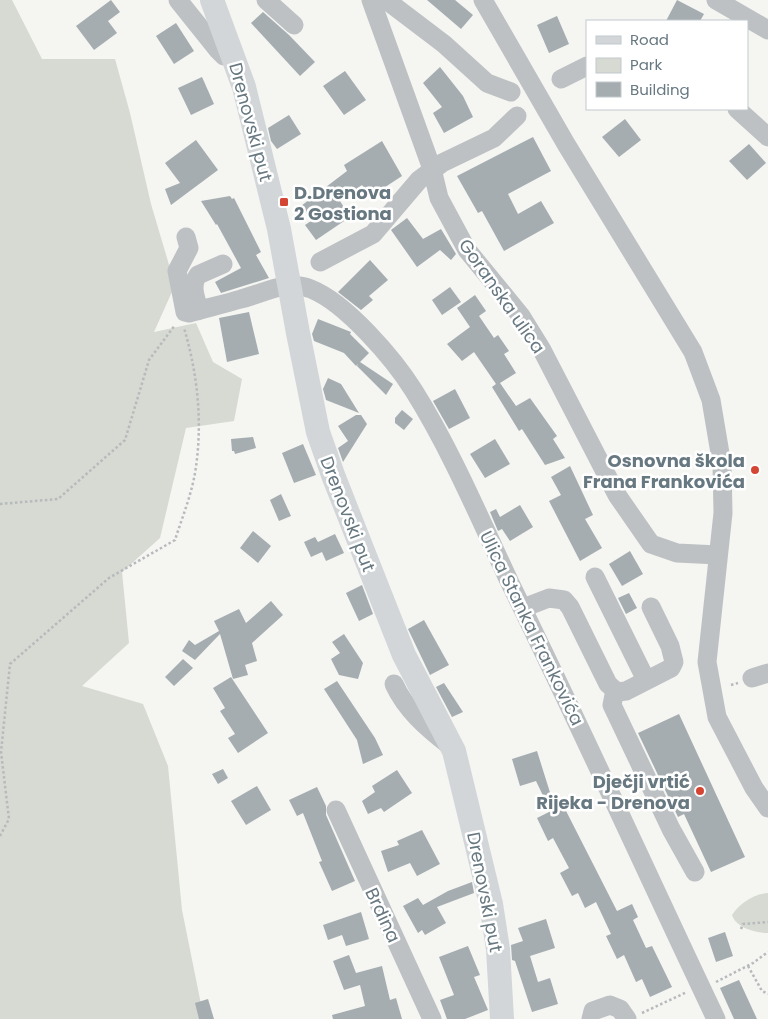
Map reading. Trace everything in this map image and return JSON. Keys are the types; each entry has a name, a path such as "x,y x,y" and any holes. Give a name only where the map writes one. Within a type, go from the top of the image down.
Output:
{"main road":[{"name":"Drenovski put","path":"212,0 235,58 244,87 280,229 318,432 404,656 452,747 491,904 498,949 502,1019"}],"street":[{"path":"178,0 218,50 224,56 235,58"},
{"path":"266,0 294,25"},
{"name":"Goranska ulica","path":"371,0 432,169 440,198 467,250 521,316 542,350 617,495 652,544 677,553 718,555"},
{"path":"386,0 444,44 483,80 511,92"},
{"path":"483,0 566,144 693,352 711,400 722,465 723,513 708,662 717,717 754,788 768,808"},
{"path":"716,0 768,30"},
{"path":"561,79 586,66"},
{"path":"738,110 768,138"},
{"path":"320,262 373,234 419,180 432,169 494,138 516,116"},
{"path":"186,238 189,248 177,271 188,313"},
{"path":"188,313 195,279 223,264"},
{"path":"188,313 244,299 274,287 291,284"},
{"name":"Ulica Stanka Frankovića","path":"291,284 313,290 330,299 376,342 408,382 424,408 523,608 716,1019"},
{"path":"595,577 646,680"},
{"path":"523,608 549,598 564,600 570,607 608,684 615,690 626,691 671,668 674,662 670,646 652,607"},
{"path":"394,684 408,708 432,732 452,747"},
{"path":"615,690 612,705 671,829 695,872"},
{"name":"Brdina","path":"336,810 432,1019"},
{"path":"591,1019 593,1011 610,1005 632,1017"}],"path":[{"path":"0,504 58,499 125,440 150,360 188,313"},
{"path":"0,836 9,819 1,752 10,664 110,578 175,540 195,474 200,434 188,313"},
{"path":"741,929 743,924 768,922"},
{"path":"714,984 748,966 768,952"},
{"path":"748,966 762,991 768,994"},
{"path":"632,1017 693,989"}],"green space":[{"path":"0,0 12,0 42,59 115,59 130,113 151,204 175,285 154,332 196,323 213,362 242,379 234,421 186,428 160,538 122,572 129,643 82,686 143,704 168,766 182,910 204,1019 0,1019"},
{"path":"768,893 768,933 747,929 734,920 732,915 743,903 758,895"}],"building":[{"path":"111,0 120,12 108,21 117,33 94,50 76,26"},
{"path":"427,0 455,0 473,15 461,29"},
{"path":"677,0 704,14 701,20 667,20"},
{"path":"263,12 315,62 300,76 251,23"},
{"path":"557,16 569,44 549,53 537,25"},
{"path":"176,23 194,51 174,64 156,36"},
{"path":"440,67 463,96 473,117 444,133 433,113 442,107 423,83"},
{"path":"345,71 366,100 344,115 323,86"},
{"path":"202,77 214,104 191,115 178,88"},
{"path":"289,115 301,134 277,149 271,141 268,128"},
{"path":"625,119 641,140 619,157 602,137"},
{"path":"533,137 551,171 508,194 518,214 541,201 554,223 504,251 482,211 478,213 457,176"},
{"path":"196,140 218,170 171,205 165,189 180,183 165,163"},
{"path":"382,141 402,176 370,197 362,185 340,201 350,217 316,240 305,225 311,221 301,206 347,171 344,165"},
{"path":"749,144 766,163 747,180 729,161"},
{"path":"230,196 232,199 234,198 261,252 256,255 269,278 221,293 215,282 241,268 217,224 201,201"},
{"path":"407,218 423,239 441,229 456,254 451,260 440,250 417,267 391,230"},
{"path":"370,260 388,280 369,296 373,300 361,310 338,292"},
{"path":"450,287 461,302 442,315 432,300"},
{"path":"475,295 486,311 479,316 494,338 498,335 509,351 504,354 516,373 500,383 516,406 530,398 557,436 553,439 565,458 545,465 522,429 519,431 492,387 496,384 474,352 462,361 447,344 470,327 457,308"},
{"path":"249,312 259,354 227,362 219,318"},
{"path":"318,319 351,332 350,334 369,353 360,362 393,384 386,395 357,366 358,364 356,366 344,353 314,341 312,334"},
{"path":"328,378 341,384 359,413 326,400 323,389"},
{"path":"455,389 470,418 449,429 433,401"},
{"path":"402,410 413,419 404,430 395,423 395,418"},
{"path":"356,415 361,415 367,424 343,462 338,448 348,441 338,426"},
{"path":"253,437 256,448 235,454 232,451 231,439"},
{"path":"495,439 510,464 485,478 470,454"},
{"path":"303,444 316,475 294,483 282,453"},
{"path":"570,466 593,515 585,519 602,548 580,561 549,501 561,495 551,477"},
{"path":"281,494 291,516 279,521 270,500"},
{"path":"520,505 533,527 510,541 502,529 498,531 490,512 496,509 500,517"},
{"path":"253,531 271,546 258,563 240,548"},
{"path":"335,534 344,553 326,561 322,552 311,557 304,542 315,537 318,542"},
{"path":"630,551 643,574 622,586 609,564"},
{"path":"362,585 373,614 359,621 346,593"},
{"path":"629,593 637,608 626,614 618,598"},
{"path":"271,601 283,615 252,643 257,661 245,665 248,675 233,679 220,634 195,660 182,651 189,640 195,645 219,631 214,621 239,609 246,623"},
{"path":"424,620 449,665 430,675 408,629"},
{"path":"344,634 363,663 358,679 339,675 331,659 340,653 332,642"},
{"path":"183,659 193,668 174,686 165,677"},
{"path":"231,677 268,733 238,753 228,738 235,734 220,711 225,708 213,688"},
{"path":"337,681 375,738 383,755 363,764 357,740 324,689"},
{"path":"444,683 463,712 452,717 436,687"},
{"name":"Dječji vrtić Rijeka - Drenova","path":"679,714 745,857 711,872 684,814 678,817 638,733"},
{"path":"537,751 553,802 547,804 536,781 520,786 512,759"},
{"path":"223,769 228,778 218,784 212,774"},
{"path":"397,770 412,793 384,812 381,808 368,814 362,801 375,792 372,786"},
{"path":"257,786 271,810 246,825 231,801"},
{"path":"317,787 326,806 326,815 355,881 332,891 319,862 322,861 303,813 297,816 289,800"},
{"path":"563,805 617,911 632,904 638,917 633,920 646,948 652,946 672,987 650,997 642,979 636,982 624,955 617,959 606,936 611,934 596,902 585,908 578,893 572,896 560,873 569,868 553,838 548,841 537,818"},
{"path":"422,830 440,864 417,876 410,863 388,872 381,851 399,845 397,841"},
{"path":"472,882 474,893 437,907 446,923 425,935 422,930 418,933 403,906 418,898 423,905 448,891"},
{"path":"361,912 369,939 346,946 342,935 328,940 323,925"},
{"path":"546,919 555,948 530,956 538,982 550,978 558,1004 532,1012 515,961 512,960 511,945 523,941 518,928"},
{"path":"725,932 733,956 716,962 708,938"},
{"path":"468,946 480,975 474,977 488,1010 465,1019 447,1019 440,1000 454,995 439,957"},
{"path":"349,955 356,973 382,966 390,1000 396,998 402,1019 333,1019 332,1015 365,1006 360,985 344,990 333,961"},
{"path":"739,980 757,1019 734,1019 720,988"},
{"path":"208,999 214,1019 199,1019 195,1003"}],"place":[{"name":"D.Drenova 2 Gostiona","path":"284,202"},
{"name":"Osnovna škola Frana Frankovića","path":"755,470"},
{"name":"Dječji vrtić Rijeka - Drenova","path":"700,791"}]}
